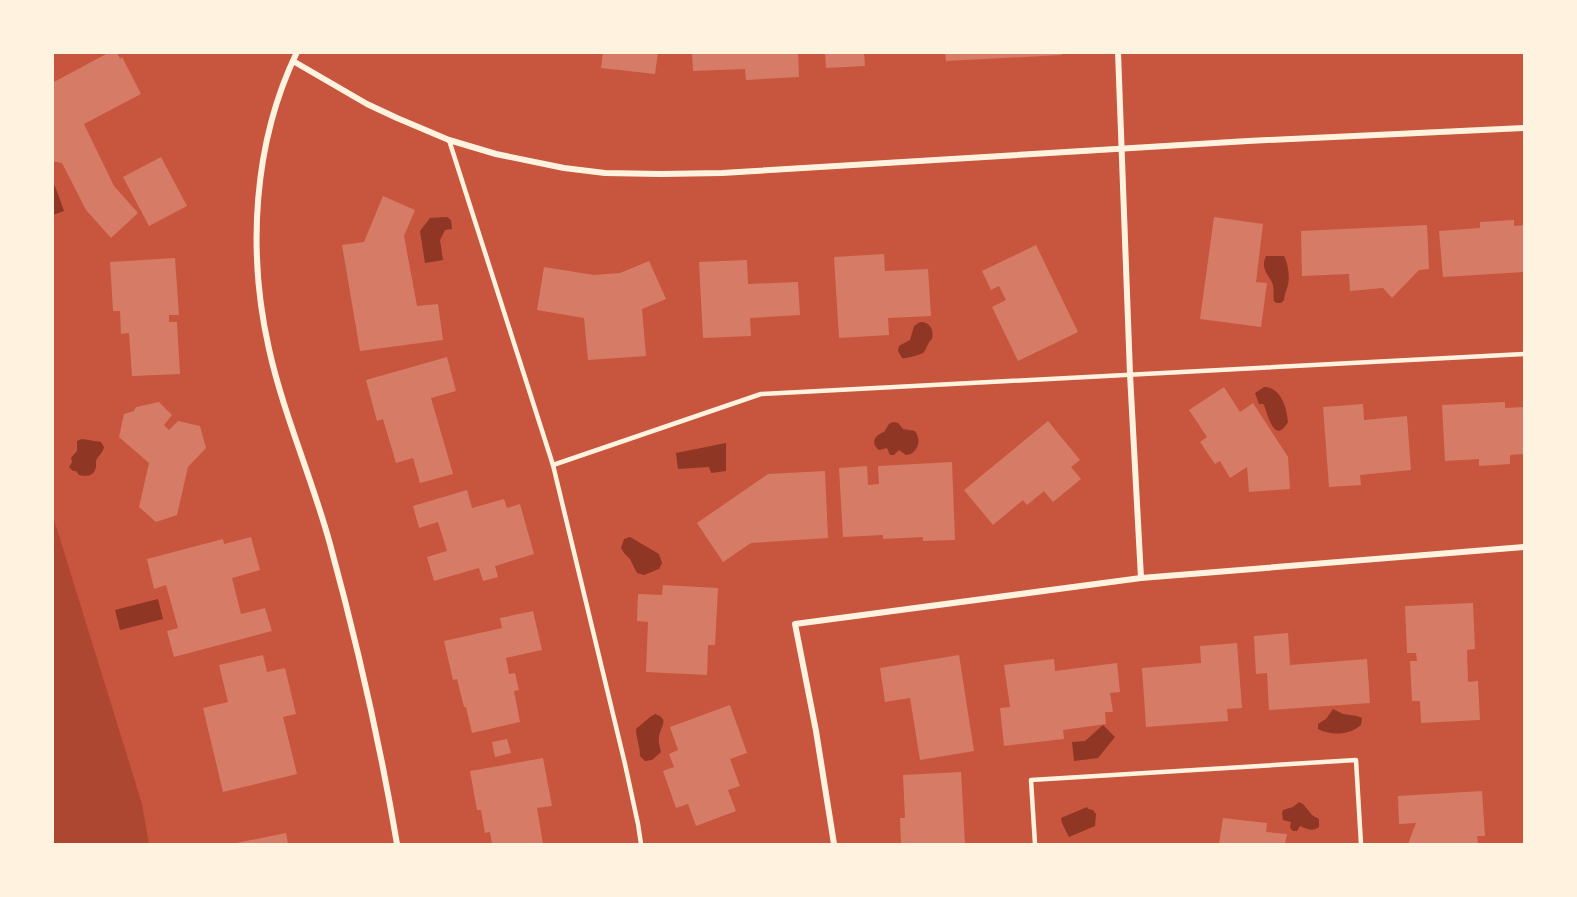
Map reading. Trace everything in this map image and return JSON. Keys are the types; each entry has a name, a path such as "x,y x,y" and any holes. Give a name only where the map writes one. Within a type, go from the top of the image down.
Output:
{"street":[{"path":"297,52 273,112 259,190 257,269 261,306 269,350 281,393 329,541 360,659 397,844"},
{"path":"1118,52 1130,374 1141,578"},
{"path":"293,61 367,104 449,140 496,154 564,168 605,172 722,173 1248,141 1524,128"},
{"path":"834,844 816,731 795,624 1141,578 1524,547"}],"lane":[{"path":"449,140 553,465 625,764 641,844"},
{"path":"553,465 761,394 1524,354"},
{"path":"1035,844 1031,780 1356,760 1361,844"}],"shaded area":[{"path":"52,184 55,186 64,211 53,215"},
{"path":"447,217 451,220 452,229 445,230 440,240 443,260 425,263 420,231 430,218"},
{"path":"1266,256 1284,256 1287,262 1289,282 1281,303 1274,301 1273,285 1264,265"},
{"path":"920,322 930,327 932,339 923,353 902,358 898,351 899,346 910,340 914,326"},
{"path":"1264,387 1275,390 1282,399 1288,422 1279,431 1270,421 1264,405 1259,404 1255,393"},
{"path":"893,422 917,434 918,444 911,454 906,455 899,450 894,455 890,455 887,448 879,450 876,447 874,442 876,437"},
{"path":"82,439 101,442 104,447 96,461 95,470 87,476 79,475 69,467 72,462 71,458 77,451 77,441"},
{"path":"726,443 726,471 711,473 709,467 678,469 676,453"},
{"path":"52,513 142,804 149,844 53,844"},
{"path":"630,537 659,554 662,563 659,569 644,575 637,573 621,548 624,539"},
{"path":"158,599 163,619 120,630 115,610"},
{"path":"1333,709 1343,714 1362,718 1361,725 1351,731 1340,733 1329,733 1318,729 1318,724 1326,719"},
{"path":"655,714 663,721 659,738 661,752 652,760 645,761 640,756 636,729"},
{"path":"1103,725 1115,737 1098,758 1074,761 1072,742 1085,741"},
{"path":"1299,802 1319,819 1319,827 1312,830 1300,826 1297,831 1293,831 1290,828 1291,822 1283,820 1283,810"},
{"path":"1087,807 1096,814 1095,826 1069,837 1061,818"}],"building":[{"path":"110,52 117,52 120,59 122,57 141,94 84,124 114,186 138,213 111,238 86,210 62,163 52,161 52,83"},
{"path":"603,52 658,52 655,74 601,68"},
{"path":"692,52 798,52 799,77 746,80 745,69 693,71"},
{"path":"825,52 864,52 865,66 826,68"},
{"path":"945,52 1062,52 1062,55 946,61"},
{"path":"161,157 187,206 149,226 123,177"},
{"path":"383,196 415,210 404,236 417,306 438,304 443,340 360,351 342,245 364,242"},
{"path":"1214,217 1263,224 1256,282 1267,283 1261,327 1200,319"},
{"path":"1514,220 1514,226 1524,225 1524,272 1443,277 1439,231 1480,228 1480,222"},
{"path":"1427,225 1429,269 1419,270 1392,298 1383,288 1350,291 1349,274 1302,276 1301,231"},
{"path":"1036,245 1078,332 1018,361 992,307 1006,300 999,286 991,290 982,271"},
{"path":"884,254 885,271 928,269 931,316 888,318 889,335 839,338 834,257"},
{"path":"175,258 179,315 169,315 169,322 177,322 180,374 132,376 129,333 121,334 120,311 113,311 110,262"},
{"path":"747,260 748,284 798,282 800,315 750,318 751,336 703,338 699,262"},
{"path":"649,261 666,299 642,309 646,356 588,360 584,318 537,310 544,267 594,275 620,273"},
{"path":"447,357 456,391 431,398 453,474 420,483 413,458 396,463 383,419 377,421 366,380"},
{"path":"1224,387 1240,412 1253,403 1288,457 1290,489 1249,492 1247,467 1230,478 1220,461 1215,464 1200,442 1207,437 1189,410"},
{"path":"159,402 172,415 164,425 169,430 178,421 200,426 206,448 188,467 177,515 156,522 139,507 149,463 119,437 124,414 134,411 136,407"},
{"path":"1505,402 1505,408 1524,407 1524,454 1510,455 1510,464 1479,466 1479,459 1445,461 1442,405"},
{"path":"1363,404 1364,420 1407,416 1411,470 1360,475 1361,485 1329,487 1323,407"},
{"path":"1048,421 1080,460 1071,467 1081,479 1053,502 1044,491 1027,505 1023,500 993,525 964,490"},
{"path":"952,462 955,540 923,541 923,537 883,539 883,535 843,537 839,468 867,466 868,485 879,484 878,466"},
{"path":"825,471 828,538 751,543 723,562 697,523 768,474"},
{"path":"467,490 472,508 504,499 507,508 520,504 534,554 495,566 498,577 483,581 479,568 434,581 427,557 447,551 438,522 419,528 413,506"},
{"path":"251,537 260,570 232,578 241,614 265,608 272,631 174,657 167,631 178,628 166,585 154,589 147,559 223,539 224,544"},
{"path":"663,585 718,588 715,645 708,645 707,675 646,672 648,622 637,621 638,594 662,595"},
{"path":"1473,603 1475,649 1467,650 1468,682 1478,681 1480,720 1421,723 1420,701 1412,701 1410,661 1417,661 1416,653 1407,653 1405,606"},
{"path":"533,611 542,650 506,658 509,674 515,673 519,690 514,691 520,722 472,733 457,679 453,680 444,641 502,628 500,618"},
{"path":"1288,633 1290,665 1367,659 1370,703 1269,710 1267,673 1256,674 1254,636"},
{"path":"1237,643 1242,708 1227,709 1228,721 1146,727 1142,668 1201,663 1200,646"},
{"path":"263,655 267,672 285,668 296,714 283,717 297,774 223,792 203,708 228,702 219,665"},
{"path":"959,655 974,751 920,760 910,698 885,702 880,668"},
{"path":"1054,659 1055,671 1117,663 1120,692 1110,693 1113,712 1105,712 1106,724 1063,730 1064,739 1004,746 1000,708 1010,707 1004,665"},
{"path":"730,705 747,753 730,759 740,786 728,790 736,811 696,826 688,804 676,808 663,771 674,767 669,754 678,750 670,727"},
{"path":"507,739 511,753 495,757 492,742"},
{"path":"543,758 552,806 537,808 543,844 492,844 490,832 485,833 481,810 477,810 470,771"},
{"path":"961,772 965,844 901,844 900,818 905,818 903,775"},
{"path":"1482,791 1485,836 1477,836 1478,844 1408,844 1416,823 1399,824 1398,796"},
{"path":"1223,818 1267,823 1266,832 1287,834 1285,844 1219,844"},
{"path":"286,833 288,844 236,843"}]}
